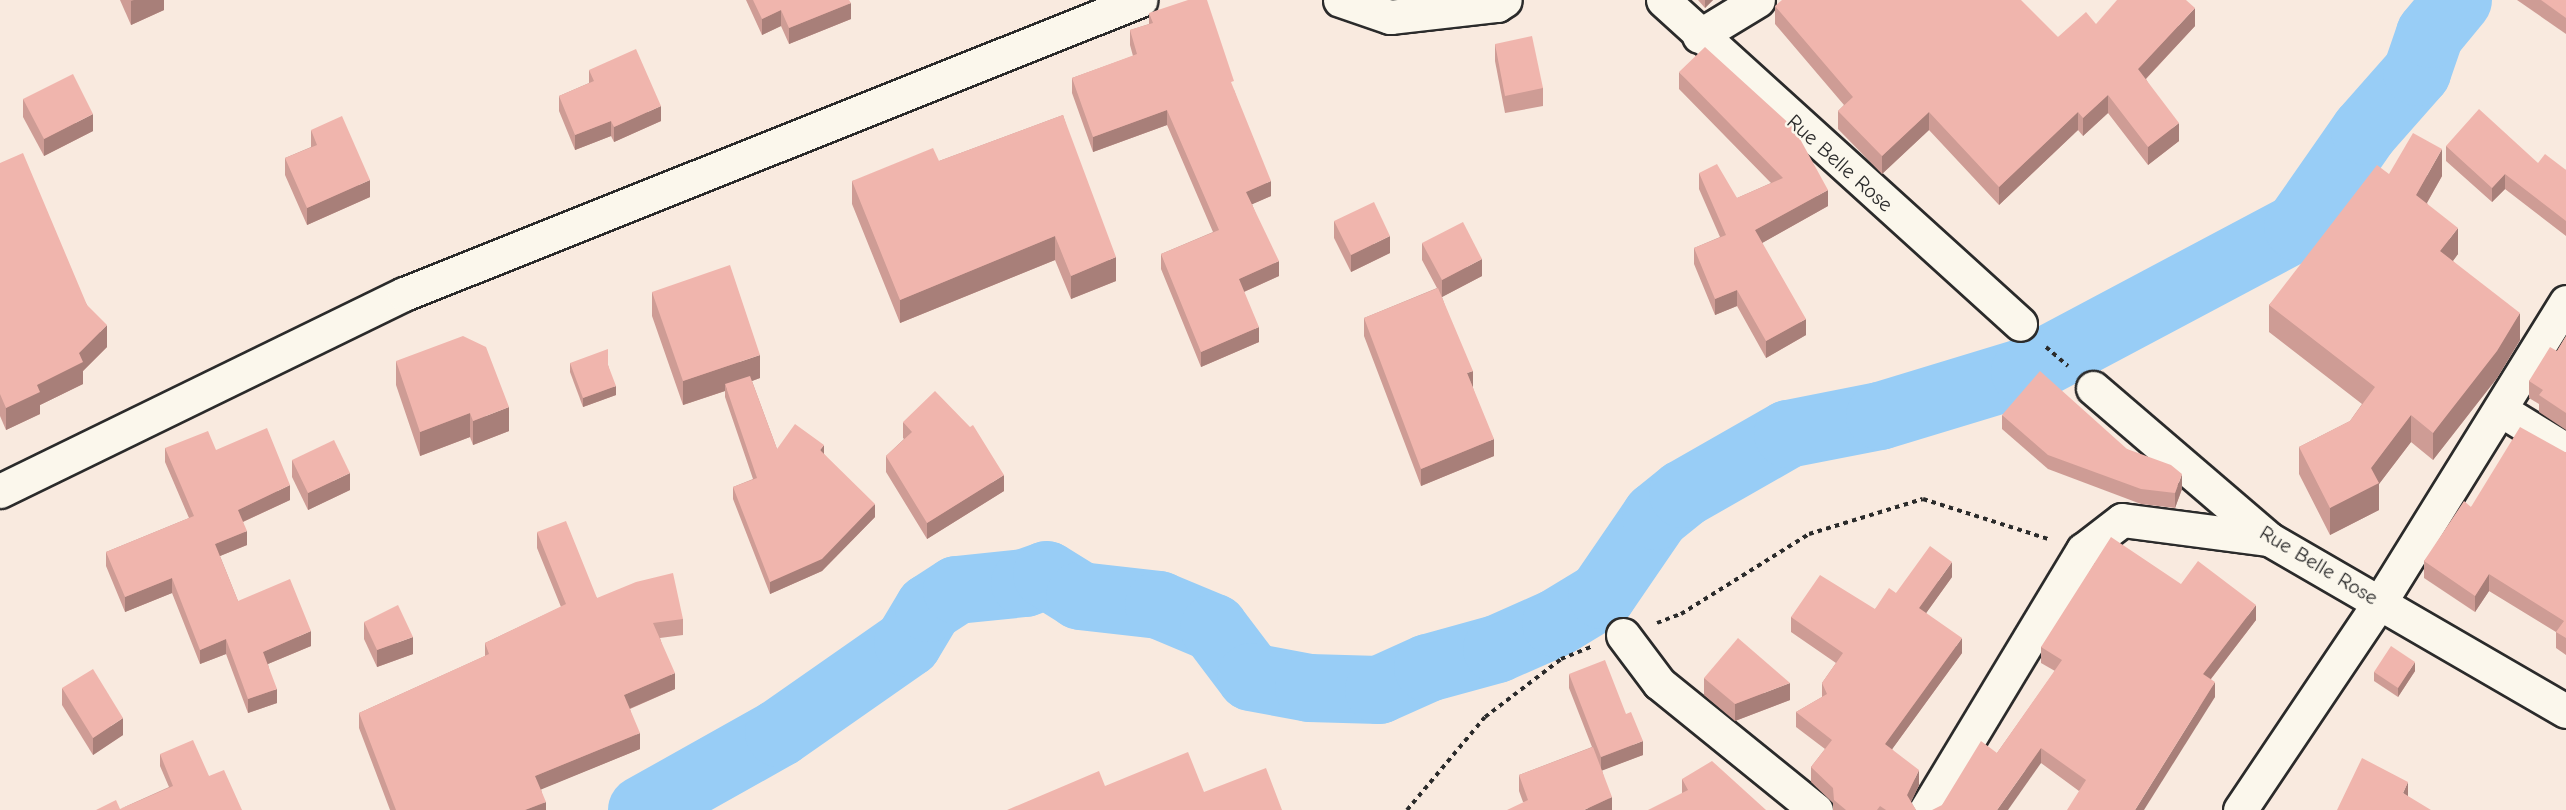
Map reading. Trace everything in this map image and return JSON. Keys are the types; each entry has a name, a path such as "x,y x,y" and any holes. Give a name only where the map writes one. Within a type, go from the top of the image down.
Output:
{"street":[{"path":"0,491 404,294 1140,0"},
{"path":"1340,0 1390,17 1497,5 1505,0"},
{"name":"Rue Belle Rose","path":"1663,0 1699,36 2020,324"},
{"path":"1699,36 1758,0"},
{"path":"2240,810 2380,602 2566,302"},
{"name":"Rue Belle Rose","path":"2093,388 2269,539 2566,711"},
{"path":"2501,410 2566,450"},
{"path":"1926,810 2083,550 2122,520 2269,539"},
{"path":"1623,635 1659,682 1816,810"}],"path":[{"path":"2020,324 2093,388"},
{"path":"1407,810 1485,717 1561,659 1681,614 1809,534 1923,498 2083,550"}],"building":[{"path":"753,0 849,0 851,3 789,28 781,10 762,19"},
{"path":"1188,0 1207,0 1234,81 1231,82 1271,181 1246,192 1279,261 1239,279 1259,327 1201,352 1161,254 1219,230 1167,110 1093,137 1072,78 1137,54 1130,30 1153,23 1149,13"},
{"path":"1782,0 2021,0 2058,37 2086,12 2096,24 2117,0 2186,0 2195,8 2138,69 2179,123 2148,147 2108,95 2083,118 2078,112 1999,187 1929,112 1882,156 1838,111 1853,97 1775,6"},
{"path":"2541,0 2566,0 2566,18"},
{"path":"1532,36 1543,88 1505,96 1495,44"},
{"path":"1705,47 1794,128 1828,190 1755,230 1806,319 1766,341 1737,290 1715,299 1694,248 1726,235 1699,173 1717,164 1737,198 1783,178 1679,72"},
{"path":"636,49 661,106 614,127 611,121 575,135 559,96 594,81 589,70"},
{"path":"73,74 93,114 44,139 23,99"},
{"path":"2479,109 2538,163 2545,154 2566,170 2566,221 2505,174 2492,188 2446,146"},
{"path":"1063,115 1116,257 1071,276 1055,236 900,300 852,181 933,148 939,161"},
{"path":"342,116 370,180 307,208 285,158 317,145 311,130"},
{"path":"2413,133 2442,149 2416,195 2458,228 2440,251 2520,313 2497,351 2433,433 2411,415 2371,468 2379,483 2330,508 2299,447 2350,421 2375,387 2269,305 2377,165 2389,174"},
{"path":"23,153 87,305 107,325 79,353 83,362 37,385 40,392 6,408 0,394 0,163"},
{"path":"1374,202 1390,236 1351,255 1334,221"},
{"path":"1463,222 1482,259 1442,280 1422,243"},
{"path":"730,265 760,355 683,381 652,292"},
{"path":"1438,288 1473,371 1467,373 1494,439 1421,469 1364,318"},
{"path":"463,336 486,347 509,407 473,421 470,413 420,432 396,361"},
{"path":"2566,336 2566,413 2539,395 2543,390 2529,381 2550,347 2557,351"},
{"path":"608,349 608,365 616,386 583,398 570,363"},
{"path":"2040,371 2127,449 2171,465 2182,474 2175,493 2141,489 2048,455 2002,415"},
{"path":"750,376 777,449 795,424 824,445 820,450 875,504 822,559 770,582 733,487 757,478 725,384"},
{"path":"935,391 970,427 973,425 1004,475 927,523 886,456 912,432 903,422"},
{"path":"2520,427 2566,452 2566,638 2556,632 2564,621 2489,574 2475,596 2424,561 2464,501 2471,507"},
{"path":"267,428 290,485 238,510 247,531 215,544 238,601 290,579 311,631 263,652 277,689 248,699 226,639 200,650 172,578 125,597 106,552 194,516 165,448 208,431 216,450"},
{"path":"334,440 350,473 308,493 292,460"},
{"path":"566,521 597,598 636,582 673,573 683,619 653,623 675,673 624,695 640,733 535,776 546,802 525,810 396,810 359,713 489,654 485,643 566,604 537,532"},
{"path":"2111,537 2181,584 2198,561 2256,605 2203,674 2215,682 2135,810 2067,810 2086,780 2041,748 1997,810 1932,810 1942,805 1981,741 1997,753 2062,660 2041,647"},
{"path":"1930,546 1952,562 1919,608 1962,638 1885,744 1919,770 1907,795 1916,810 1886,810 1880,806 1877,810 1846,810 1834,800 1833,788 1811,767 1832,740 1796,712 1827,694 1822,683 1843,653 1791,617 1820,575 1875,609 1889,588 1896,593"},
{"path":"398,605 413,637 377,650 364,622"},
{"path":"1738,638 1790,683 1735,704 1704,678"},
{"path":"2391,646 2415,662 2398,688 2374,672"},
{"path":"1605,660 1626,714 1631,712 1643,741 1601,757 1569,674"},
{"path":"93,669 123,718 93,738 62,688"},
{"path":"193,740 209,776 224,770 242,810 96,810 116,800 120,809 173,786 160,754"},
{"path":"1593,747 1612,797 1584,810 1507,810 1528,800 1519,775"},
{"path":"1188,752 1204,792 1266,768 1282,810 1007,810 1099,771 1105,786"},
{"path":"2362,758 2408,782 2403,793 2431,810 2337,810"},
{"path":"1712,761 1766,810 1648,810 1688,790 1682,779"}],"waterway":[{"path":"642,810 779,733 908,643 929,608 957,590 1025,583 1047,575 1080,596 1159,605 1214,628 1251,677 1309,688 1379,690 1428,668 1497,649 1556,623 1602,595 1656,516 1683,494 1788,434 1880,416 2025,372 2298,227 2365,131 2417,72 2430,34 2458,0"}]}
